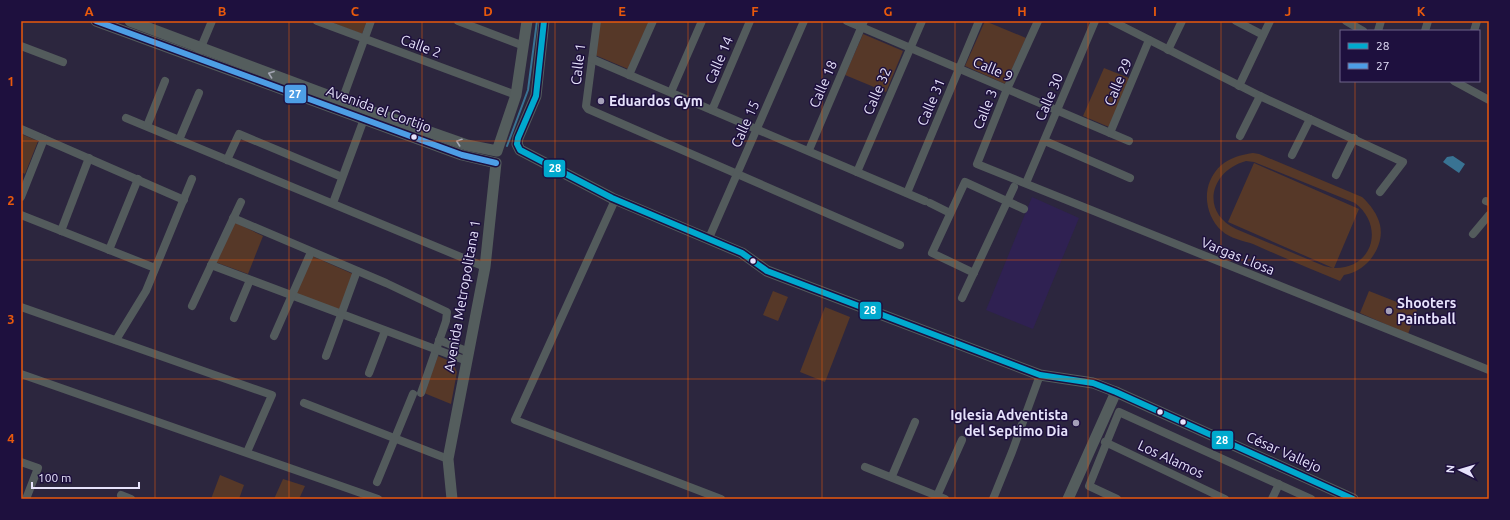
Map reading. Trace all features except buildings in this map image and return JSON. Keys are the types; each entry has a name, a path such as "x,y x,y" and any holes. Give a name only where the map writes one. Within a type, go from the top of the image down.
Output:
{"street":[{"name":"Avenida el Cortijo","path":"96,21 199,53 341,106 467,145 497,151"},
{"name":"Avenida el Cortijo","path":"130,21 199,53"},
{"path":"199,53 212,21"},
{"name":"Calle 2","path":"317,21 516,95"},
{"path":"341,106 371,21"},
{"path":"458,21 524,46"},
{"name":"Avenida Metropolitana 1","path":"452,499 448,459 485,267 497,151 516,95 527,21"},
{"name":"César Vallejo","path":"544,21 536,96 517,144 520,150 615,200 742,253 767,272 1040,375 1093,383 1352,499"},
{"name":"Calle 1","path":"597,21 586,106 588,109 737,173"},
{"path":"629,75 653,21"},
{"path":"671,92 702,21"},
{"name":"Calle 14","path":"712,110 750,21"},
{"name":"Calle 15","path":"709,238 804,21"},
{"name":"Calle 9","path":"847,21 863,24 910,48 1129,142"},
{"name":"Calle 32","path":"857,172 922,21"},
{"name":"Calle 31","path":"907,193 979,21"},
{"name":"Calle 3","path":"977,164 1038,21"},
{"name":"Calle 30","path":"1026,183 1095,21"},
{"path":"1112,21 1239,86 1403,162 1380,192"},
{"path":"1168,50 1182,21"},
{"path":"1236,21 1263,35"},
{"path":"1239,86 1270,21"},
{"path":"1346,21 1361,30"},
{"name":"Calle 18","path":"809,150 863,24"},
{"name":"Calle 29","path":"1110,133 1149,40"},
{"path":"21,46 63,62"},
{"path":"592,59 809,150 928,202 950,214"},
{"path":"147,126 165,81"},
{"path":"1457,82 1489,100"},
{"path":"179,140 199,93"},
{"path":"1240,136 1260,96"},
{"name":"Avenida el Cortijo","path":"341,106 364,120 462,155 496,163"},
{"path":"126,118 485,267"},
{"path":"1292,155 1310,119"},
{"path":"333,203 364,120"},
{"path":"21,129 184,200"},
{"path":"227,160 239,134 342,177"},
{"path":"1336,176 1354,138"},
{"path":"21,196 44,139"},
{"path":"1044,141 1130,178"},
{"path":"60,231 89,158"},
{"name":"Vargas Llosa","path":"977,164 1489,370"},
{"path":"737,173 900,245"},
{"path":"109,250 138,179"},
{"path":"116,340 146,291 192,179"},
{"path":"974,273 932,253 965,182 1024,209"},
{"path":"962,298 1014,187"},
{"path":"615,200 515,420 721,499"},
{"path":"192,306 241,202"},
{"path":"21,215 155,268"},
{"path":"1473,234 1489,215"},
{"path":"233,218 357,271 446,312 447,317 436,350 395,438 377,482"},
{"path":"274,336 311,252"},
{"path":"211,265 436,350 468,356"},
{"path":"326,356 357,271"},
{"path":"234,318 250,280"},
{"path":"21,306 272,395 247,452"},
{"path":"369,373 385,331"},
{"path":"440,340 468,356"},
{"path":"21,374 378,499"},
{"path":"993,499 1040,375"},
{"path":"1068,499 1116,392"},
{"path":"304,402 448,459"},
{"path":"1117,499 1088,486 1105,442 1119,412 1311,499"},
{"path":"892,476 915,422"},
{"path":"865,467 892,476 941,497 962,440"},
{"name":"Los Alamos","path":"1105,442 1225,499"},
{"path":"21,462 38,468 26,499"},
{"path":"1272,499 1279,484"},
{"path":"121,495 131,499"}],"shaded area":[{"path":"328,21 367,21 362,34"},
{"path":"600,21 649,21 628,69 595,55"},
{"path":"985,21 1026,38 1005,84 965,66"},
{"path":"863,34 903,51 886,92 845,75"},
{"path":"1104,68 1129,78 1109,127 1083,116"},
{"path":"21,134 38,141 25,174 21,172"},
{"path":"1246,154 1259,154 1362,197 1377,217 1381,233 1377,250 1366,264 1352,273 1344,275 1340,281 1253,244 1229,236 1217,226 1208,208 1207,194 1210,181 1223,164 1233,158","holes":["1246,161 1254,162 1355,203 1364,212 1370,223 1372,234 1366,254 1358,262 1347,266 1334,268 1359,209 1254,163 1228,222 1333,268 1324,266 1236,229 1225,222 1217,213 1214,203 1214,192 1218,182 1224,173 1234,166"]},
{"path":"1032,197 1079,218 1033,329 986,310"},
{"path":"234,222 263,236 248,274 215,262"},
{"path":"312,256 353,274 339,310 295,294"},
{"path":"773,291 788,297 778,321 763,315"},
{"name":"Shooters Paintball","path":"1369,291 1417,310 1408,334 1360,313"},
{"path":"825,307 850,317 825,382 800,372"},
{"path":"438,356 452,362 457,372 451,404 424,393"},
{"path":"220,475 244,485 239,499 211,499"},
{"path":"283,479 305,486 299,499 274,499"}],"water":[{"path":"1453,156 1465,164 1459,173 1443,162 1447,157"}],"waterway":[{"path":"507,146 528,90 537,21"}],"transit line":[{"name":"27","path":"96,21 462,155 496,163"},
{"name":"28","path":"544,21 536,96 518,138 517,144 520,150 612,198 742,253 767,271 1040,375 1093,383 1353,499"}],"place":[{"name":"Eduardos Gym","path":"601,101"},
{"name":"Shooters Paintball","path":"1389,311"},
{"name":"Iglesia Adventista del Septimo Dia","path":"1076,423"}]}
